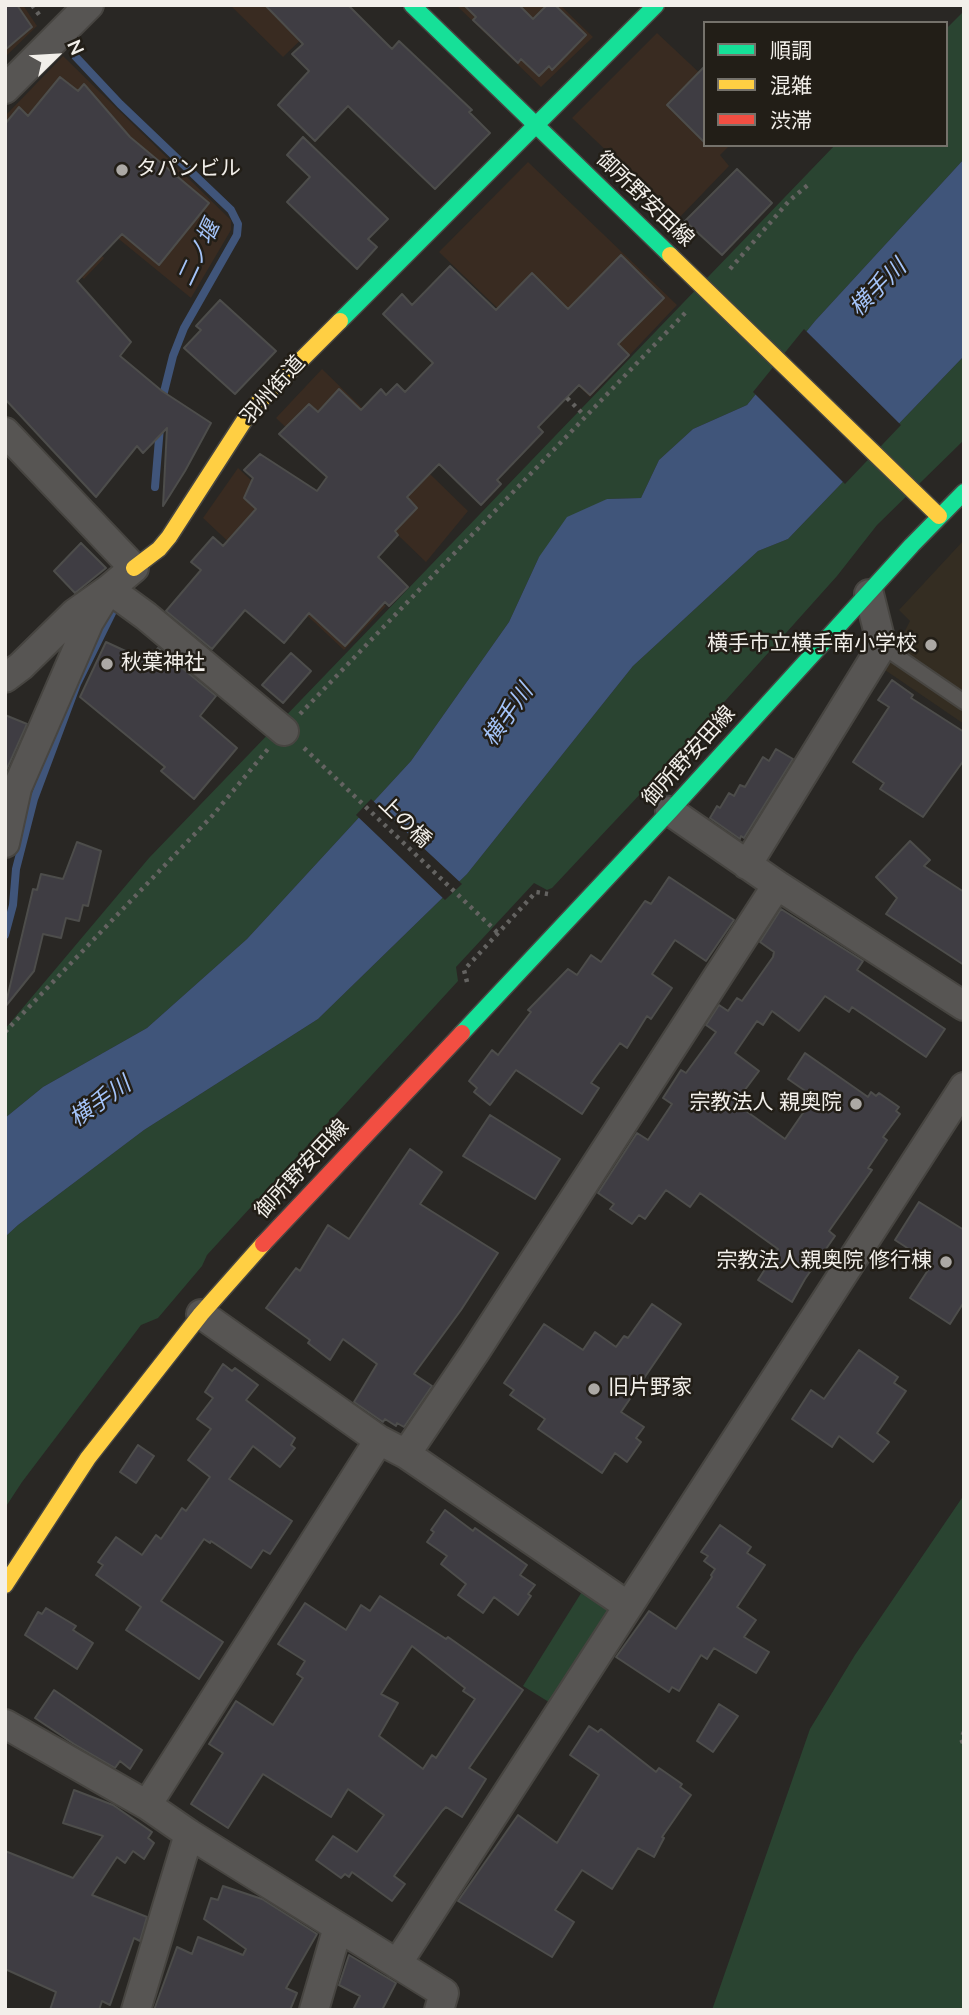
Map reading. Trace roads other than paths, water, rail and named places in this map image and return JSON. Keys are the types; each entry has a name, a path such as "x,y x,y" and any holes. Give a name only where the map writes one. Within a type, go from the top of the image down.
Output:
{"main road":[{"name":"御所野安田線","path":"5,1585 88,1458 201,1314 259,1248 670,811 939,516 412,5"},
{"path":"536,125 656,5"},
{"name":"羽州街道","path":"134,568 159,549 169,537 251,411 536,125"},
{"path":"939,516 964,492"}],"street":[{"path":"5,89 89,5"},
{"path":"5,432 134,568 75,613 5,678"},
{"path":"109,589 146,616 291,737"},
{"path":"5,843 17,788 89,622 109,589"},
{"path":"747,865 882,646 869,594"},
{"path":"670,811 777,885 964,1006"},
{"path":"406,1454 777,885"},
{"path":"397,1964 628,1606 959,1103"},
{"path":"201,1314 379,1440 406,1454 628,1606"},
{"path":"147,1805 379,1440"},
{"path":"5,1724 147,1805 444,1993 439,2010"},
{"path":"136,2010 189,1834"},
{"path":"314,2010 338,1927"}],"lane":[{"path":"882,646 964,702"}],"water":[{"name":"横手川","path":"964,159 964,356 788,539 758,551 633,666 467,874 318,1019 144,1130 5,1237 5,1118 43,1087 147,1028 247,939 411,761 509,622 539,557 567,517 607,499 641,498 659,460 693,429 747,405 815,321"}],"waterway":[{"name":"二ノ堰","path":"75,56 120,104 231,210 238,224 237,235 184,328 173,356 162,400"},
{"name":"二ノ堰","path":"155,487 160,427"},
{"name":"二ノ堰","path":"5,935 13,905 16,869 34,799 77,684 115,607"}],"place":[{"name":"タパンビル","path":"122,170"},
{"name":"横手市立横手南小学校","path":"931,645"},
{"name":"秋葉神社","path":"107,664"},
{"name":"宗教法人 親奥院","path":"856,1104"},
{"name":"宗教法人親奥院 修行棟","path":"946,1262"},
{"name":"旧片野家","path":"594,1389"}]}
